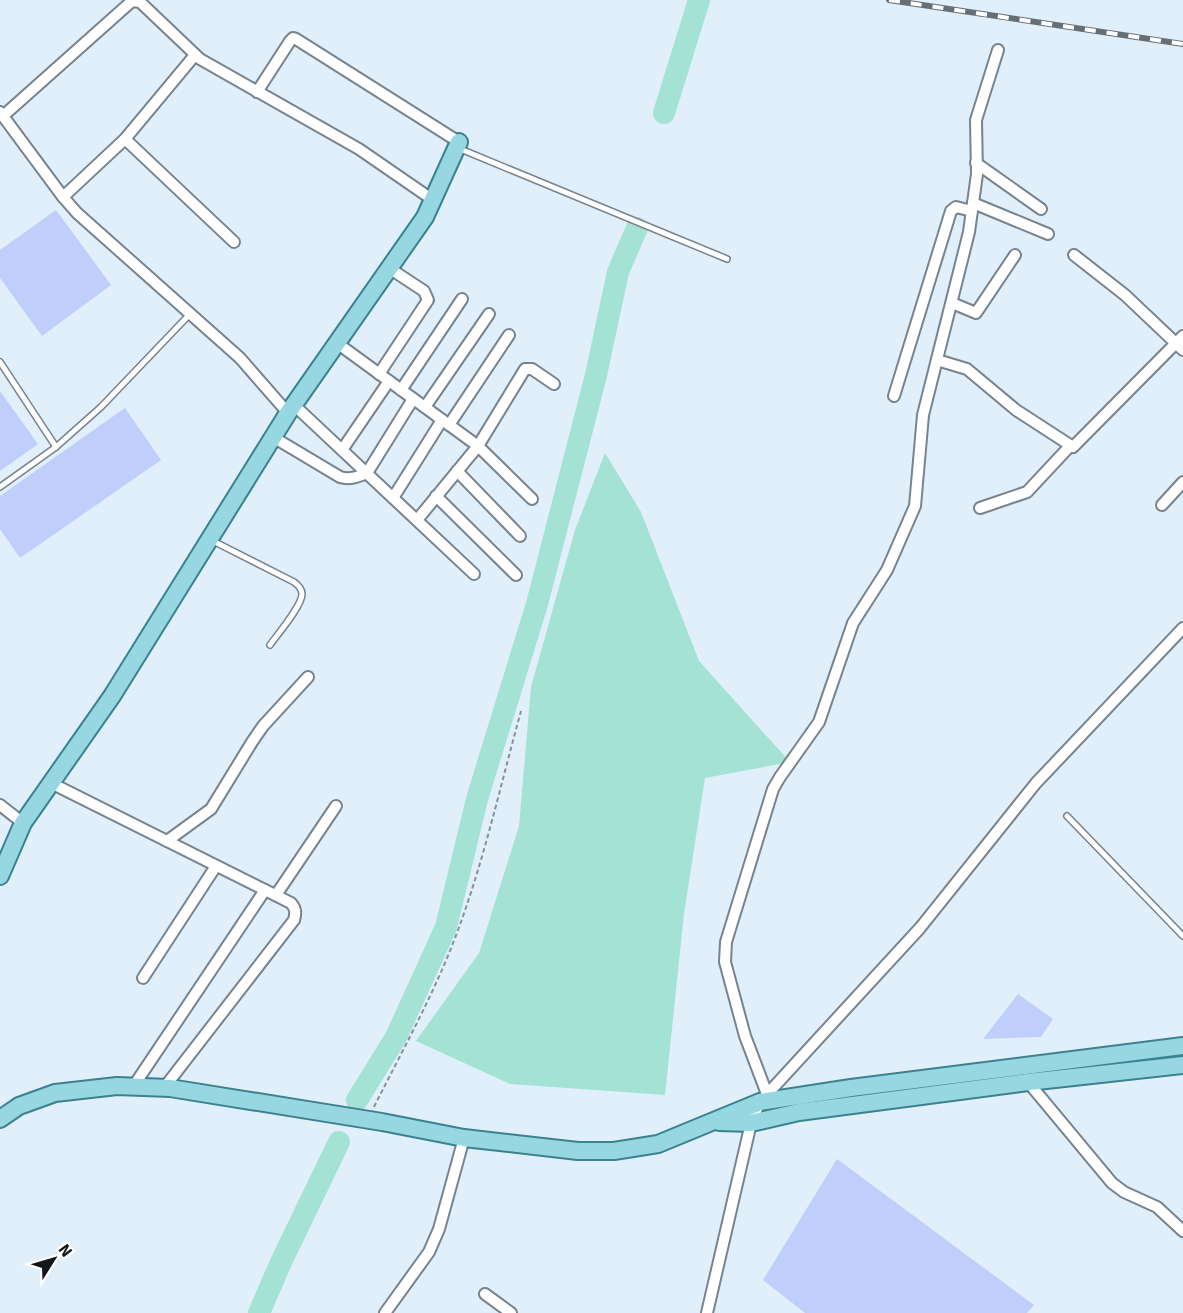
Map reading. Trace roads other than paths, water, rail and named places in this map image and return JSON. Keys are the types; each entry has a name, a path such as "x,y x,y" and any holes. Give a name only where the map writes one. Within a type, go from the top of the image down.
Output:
{"main road":[{"path":"0,876 23,823 112,696 291,409 425,217 458,145"},
{"path":"712,1122 751,1123 799,1112 1183,1046"},
{"path":"0,1119 19,1106 55,1093 133,1086 164,1088 368,1120 464,1138 578,1151 614,1151 658,1144 763,1098 992,1078 1028,1082 1183,1065"}],"street":[{"path":"433,200 359,149 195,55 136,0 132,1 1,114 77,213 240,358 291,409 342,450 474,574"},
{"path":"257,92 292,38 296,39 458,145"},
{"path":"763,1098 725,962 726,942 773,789 819,722 853,623 887,570 916,500 923,415 969,232 973,207 976,163 975,120 998,50"},
{"path":"63,197 124,139 195,55"},
{"path":"124,139 234,242"},
{"path":"976,163 1041,209"},
{"path":"894,396 951,212 956,207 973,207 1048,234"},
{"path":"951,303 976,312 1015,255"},
{"path":"980,508 1028,492 1070,446 1076,445 1181,343 1074,255"},
{"path":"380,374 426,307 428,300 424,291 389,268"},
{"path":"402,390 462,299"},
{"path":"425,407 489,314"},
{"path":"393,498 508,335"},
{"path":"337,343 478,446 532,499"},
{"path":"937,360 967,369 1016,410 1070,446"},
{"path":"417,520 478,446 525,369 532,369 554,384"},
{"path":"342,450 389,381"},
{"path":"273,437 340,477 355,478 367,473 413,399"},
{"path":"457,471 520,536"},
{"path":"1162,505 1183,482"},
{"path":"436,496 516,575"},
{"path":"707,1313 751,1123 763,1098 920,928 1036,783 1183,628"},
{"path":"167,841 211,809 252,742 308,677"},
{"path":"51,783 276,895 295,907 294,920 164,1088"},
{"path":"0,806 23,823"},
{"path":"276,895 336,806"},
{"path":"143,978 216,866"},
{"path":"133,1086 265,890"},
{"path":"1028,1082 1112,1183 1124,1192 1157,1207 1183,1231"},
{"path":"385,1313 429,1252 439,1229 464,1138"},
{"path":"485,1294 511,1313"}],"lane":[{"path":"458,145 727,259"},
{"path":"0,487 56,447 107,401 190,314"},
{"path":"0,362 56,447"},
{"path":"210,539 300,587 302,594 298,604 270,645"},
{"path":"1067,816 1183,936"}],"waterway":[{"path":"664,113 699,0"},
{"path":"357,1100 396,1037 446,927 477,799 537,604 596,375 618,272 637,228"},
{"path":"259,1313 339,1142"}],"railway":[{"path":"889,0 1183,44"}]}
